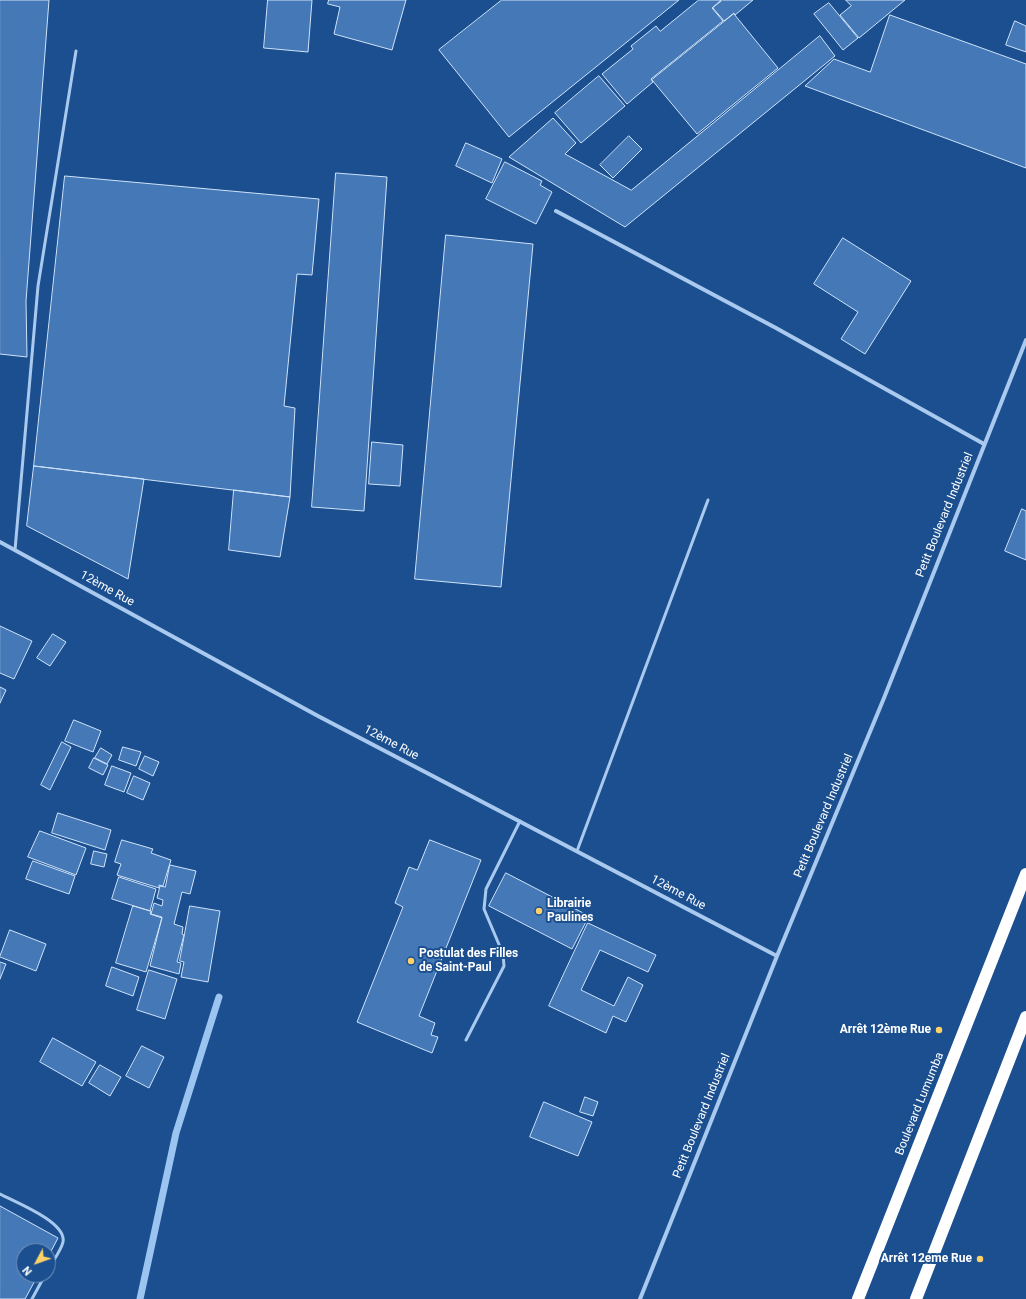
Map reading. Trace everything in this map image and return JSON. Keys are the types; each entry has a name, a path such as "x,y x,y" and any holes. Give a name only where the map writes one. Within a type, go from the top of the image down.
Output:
{"highway":[{"name":"Boulevard Lumumba","path":"858,1299 1026,874"},
{"path":"916,1299 1026,1017"}],"street":[{"path":"556,211 776,328 984,444"},
{"name":"Petit Boulevard Industriel","path":"640,1299 777,956 884,698 1026,340"},
{"name":"12ème Rue","path":"0,542 318,716 777,956"}],"lane":[{"path":"15,550 38,286 76,52"},
{"path":"577,851 708,500"},
{"path":"466,1040 504,966 503,954 484,909 486,889 520,821"},
{"path":"0,1194 53,1222 62,1233 63,1242 56,1255"},
{"path":"32,1299 41,1283"}],"building":[{"path":"0,0 49,0 26,301 27,357 0,354"},
{"path":"268,0 312,0 308,52 264,48"},
{"path":"329,0 406,0 392,50 334,34 340,7 328,4"},
{"path":"502,0 679,0 509,137 439,50"},
{"path":"699,0 721,0 712,8 723,21 651,79 653,82 627,104 602,74 633,49 631,46 656,26 660,31"},
{"path":"723,0 753,0 735,15 734,13 724,21 713,8"},
{"path":"846,0 905,0 859,38 840,15 851,6"},
{"path":"829,3 858,38 843,50 814,14"},
{"path":"734,14 778,68 697,134 652,80"},
{"path":"890,15 1026,64 1026,168 805,86 834,59 870,72"},
{"path":"1015,21 1026,26 1026,52 1006,45"},
{"path":"820,36 835,56 625,227 509,157 553,118 576,143 565,154 631,190"},
{"path":"599,76 625,106 581,143 555,113"},
{"path":"629,136 642,149 613,178 600,165"},
{"path":"466,143 502,159 492,183 456,166"},
{"path":"505,162 542,181 540,185 552,192 536,224 486,199"},
{"path":"336,173 387,177 364,511 312,507"},
{"path":"65,176 319,199 312,275 297,274 284,406 295,408 290,497 34,466"},
{"path":"446,235 533,244 501,587 415,579"},
{"path":"843,238 911,281 865,354 841,339 858,312 814,284"},
{"path":"372,442 403,445 400,486 369,484"},
{"path":"34,466 144,479 128,579 27,526"},
{"path":"234,490 290,497 280,557 229,550"},
{"path":"1022,509 1026,511 1026,560 1005,551"},
{"path":"0,626 32,641 14,679 0,673"},
{"path":"53,634 66,642 50,666 37,658"},
{"path":"0,687 6,690 0,703"},
{"path":"74,720 101,731 93,752 65,741"},
{"path":"62,742 71,747 50,790 41,785"},
{"path":"123,747 141,752 136,766 119,760"},
{"path":"101,748 112,755 107,764 95,758"},
{"path":"145,756 159,762 153,776 139,769"},
{"path":"94,758 108,765 103,775 89,768"},
{"path":"112,766 131,773 124,792 105,785"},
{"path":"134,776 150,783 143,800 127,793"},
{"path":"58,813 111,830 105,850 52,833"},
{"path":"40,831 86,848 76,875 28,857"},
{"path":"122,840 153,849 151,853 171,860 163,886 159,885 159,888 117,875 121,864 115,862"},
{"name":"Postulat des Filles de Saint-Paul","path":"430,840 481,860 419,1016 435,1023 431,1035 438,1037 432,1053 357,1022 403,907 395,903 409,867 417,870"},
{"path":"94,851 107,854 104,867 91,864"},
{"path":"33,861 75,876 69,894 26,879"},
{"path":"170,865 196,871 190,894 182,892 174,924 183,927 182,934 184,935 177,962 181,963 179,974 150,966 162,917 151,914 154,903 162,906 163,900 157,898 160,886 165,887"},
{"name":"Librairie Paulines","path":"506,873 589,916 572,949 489,906"},
{"path":"119,877 156,889 150,911 112,899"},
{"path":"133,906 151,911 150,914 162,918 146,972 116,963"},
{"path":"190,906 220,911 208,982 181,977 184,962 180,961"},
{"path":"588,923 656,955 648,972 600,950 581,990 614,1006 628,977 643,985 626,1022 613,1016 606,1033 549,1006"},
{"path":"10,930 46,944 36,971 0,957"},
{"path":"0,962 6,964 0,979"},
{"path":"112,967 139,977 133,996 106,986"},
{"path":"149,970 177,979 165,1019 137,1010"},
{"path":"53,1038 96,1062 82,1086 40,1062"},
{"path":"142,1046 164,1057 149,1088 126,1076"},
{"path":"100,1065 121,1077 110,1096 89,1083"},
{"path":"585,1097 598,1102 593,1116 580,1112"},
{"path":"544,1102 592,1122 578,1156 530,1137"},
{"path":"0,1206 58,1238 55,1243 16,1243 16,1283 34,1283 25,1299 0,1299"}],"waterway":[{"path":"140,1299 176,1133 219,997"}],"place":[{"name":"Librairie Paulines","path":"539,911"},
{"name":"Postulat des Filles de Saint-Paul","path":"411,961"},
{"name":"Arrêt 12ème Rue","path":"939,1030"},
{"name":"Arrêt 12eme Rue","path":"980,1259"}]}
